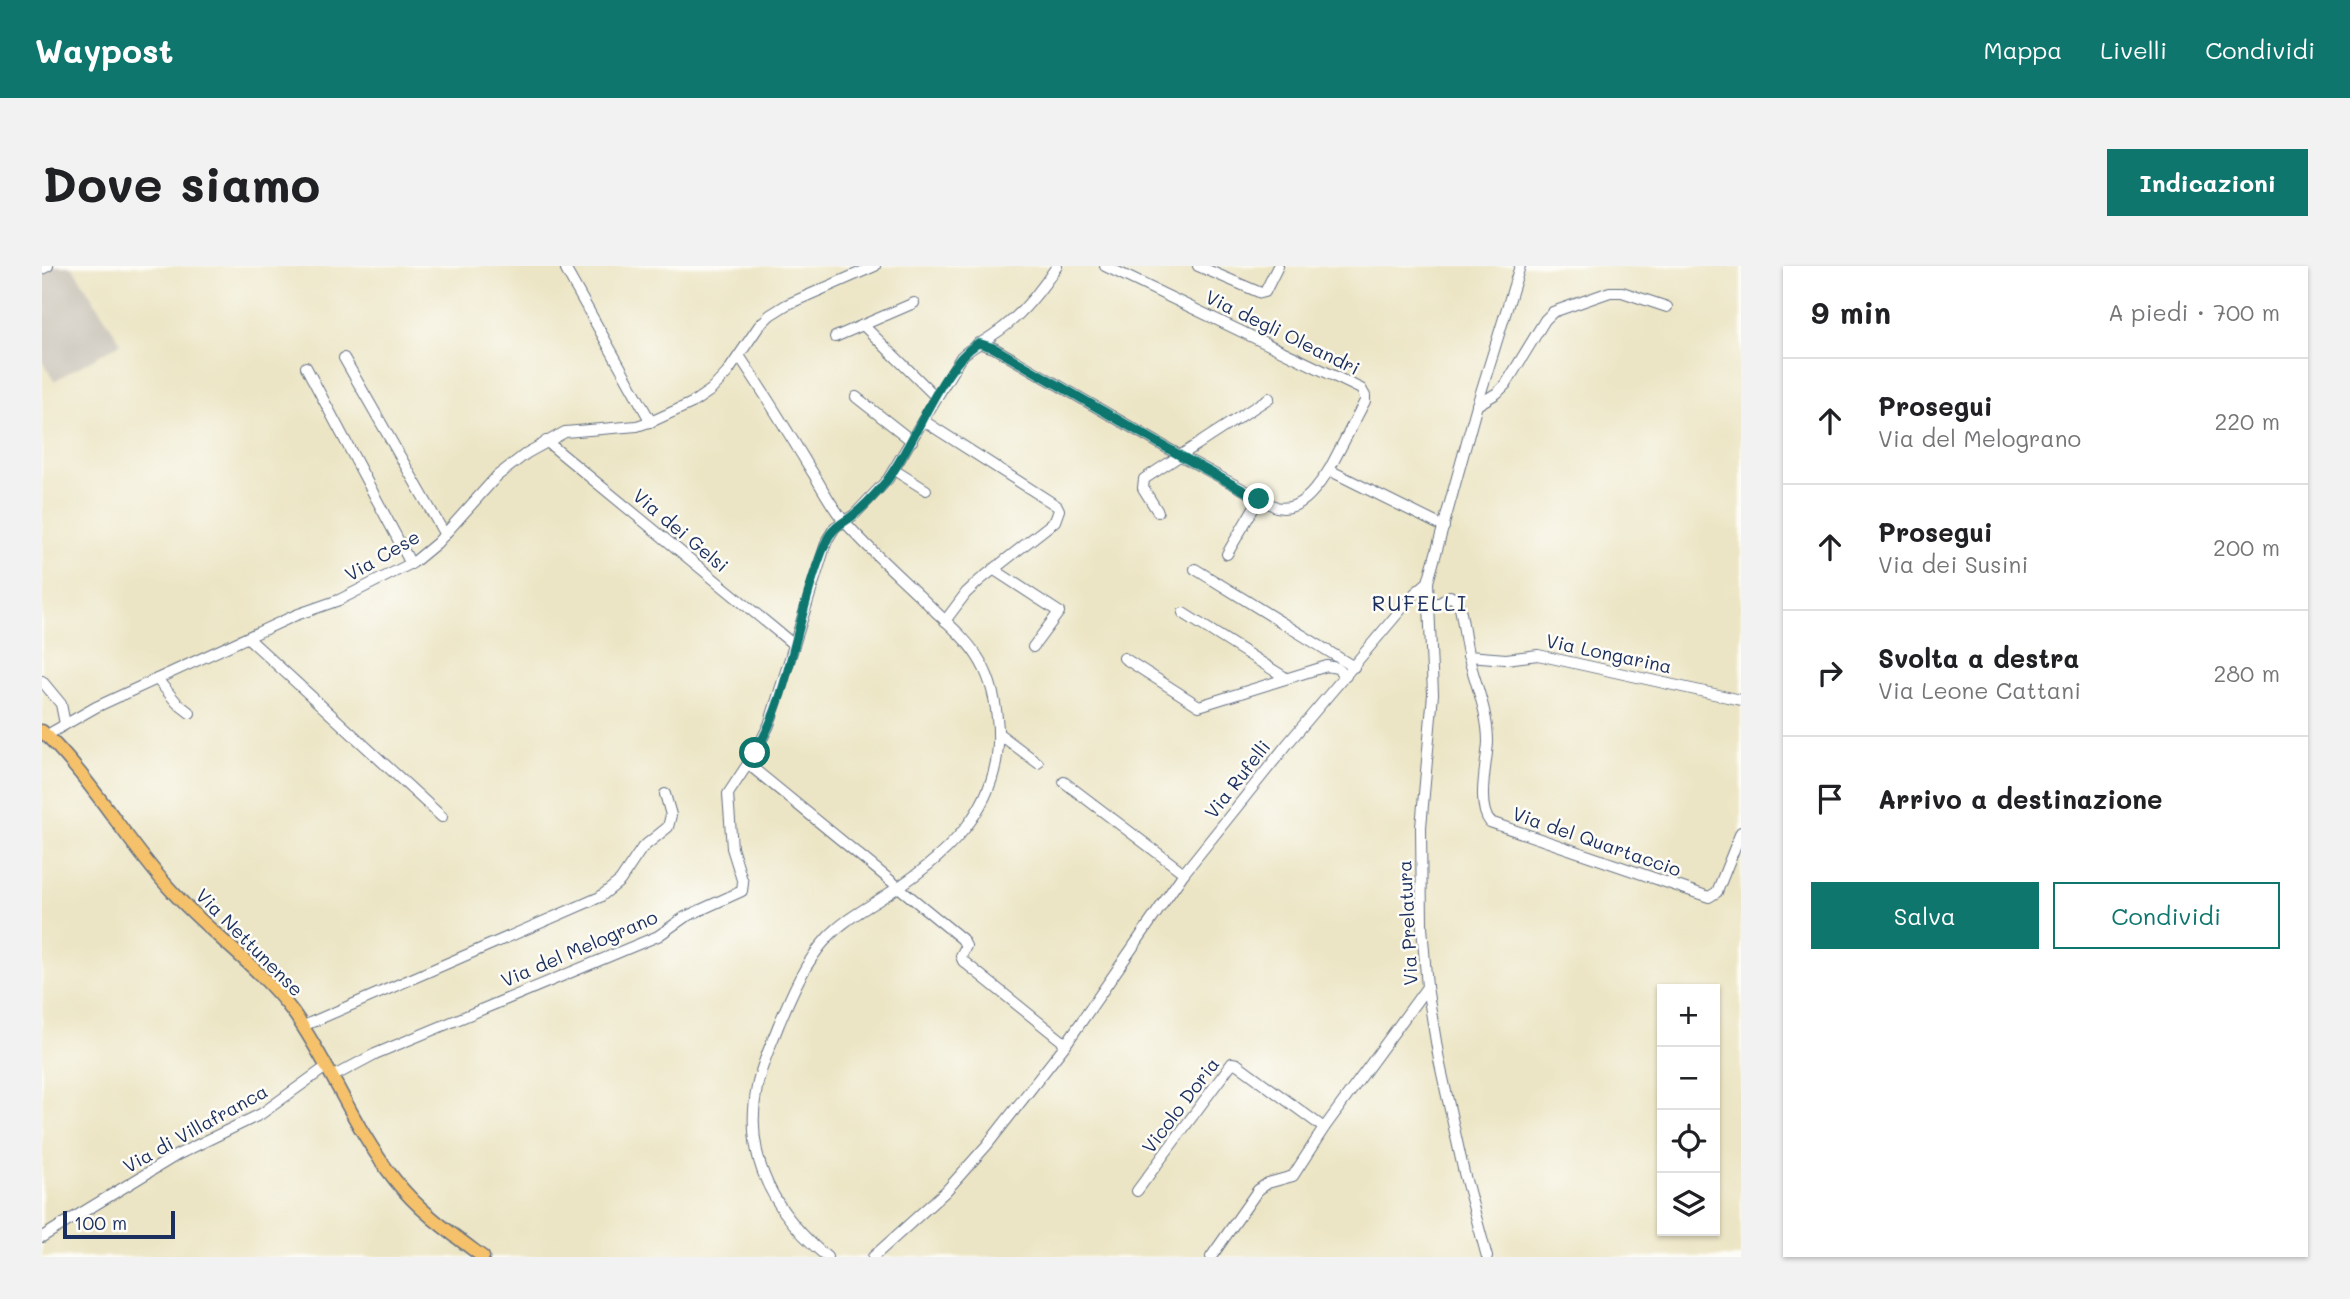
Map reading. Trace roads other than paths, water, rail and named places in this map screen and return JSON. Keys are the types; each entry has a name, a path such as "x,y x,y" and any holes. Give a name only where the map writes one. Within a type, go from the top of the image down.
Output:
{"main road":[{"name":"Via Nettunense","path":"44,736 62,752 163,881 268,982 303,1026 373,1148 404,1191 483,1257"}],"street":[{"path":"42,270 48,266"},
{"name":"Via Cese","path":"44,736 157,679 296,615 339,600 411,564 445,535 501,472 546,441 573,430 623,428 651,422 706,394 719,383 740,357 759,326 778,310 876,266"},
{"name":"Via del Melograno","path":"329,1072 658,936 689,915 740,892 743,883 732,848 727,802 732,786 748,764 769,725 827,540 835,527 872,498 894,470 958,360 978,343 992,336 1029,303 1057,266"},
{"name":"Via degli Oleandri","path":"1105,266 1363,391 1365,401 1329,470"},
{"path":"1198,266 1261,293 1269,287 1278,266"},
{"name":"Via Rufelli","path":"873,1257 961,1175 1066,1044 1184,873 1289,742 1427,582 1520,266"},
{"path":"566,270 651,422"},
{"path":"1477,405 1506,384 1546,318 1553,312 1597,295 1615,292 1667,307"},
{"path":"835,337 914,303"},
{"path":"863,325 936,397"},
{"path":"992,336 1010,358"},
{"path":"978,343 991,346 1181,456 1276,507 1291,508 1312,492 1329,470 1444,527"},
{"path":"740,357 844,521 972,650 983,667 995,704 998,733 991,780 975,818 949,848 900,887 846,920 818,950 805,968 786,1008 757,1085 755,1139 771,1193 790,1222 827,1257"},
{"path":"344,358 445,535"},
{"path":"306,367 411,564"},
{"path":"856,397 912,441"},
{"path":"1158,512 1144,492 1142,483 1146,477 1269,398"},
{"path":"923,421 1059,508 1059,516 1055,521 966,593 945,621"},
{"name":"Via dei Gelsi","path":"546,441 794,645"},
{"path":"894,470 926,491"},
{"path":"1227,554 1259,499"},
{"path":"993,569 1059,612 1033,646"},
{"path":"1195,569 1354,667"},
{"name":"Via Prelatura","path":"1427,582 1430,603 1432,711 1420,872 1427,987 1445,1089 1487,1257"},
{"name":"Via del Quartaccio","path":"1430,603 1440,603 1450,596 1457,601 1462,616 1468,656 1486,721 1488,739 1483,801 1490,822 1709,897 1717,892 1741,832"},
{"path":"1183,613 1286,678"},
{"path":"248,638 442,817"},
{"name":"Via Longarina","path":"1468,656 1506,659 1538,655 1741,700"},
{"path":"1124,658 1199,706 1326,666 1337,668 1346,676"},
{"path":"157,679 177,703 190,713"},
{"path":"42,681 61,704 65,724"},
{"path":"998,733 1038,763"},
{"path":"748,764 964,941 966,946 961,958 964,962 1066,1044"},
{"path":"1064,782 1184,873"},
{"path":"303,1026 605,894 620,881 642,848 668,827 671,815 665,794"},
{"path":"1211,1257 1258,1191 1268,1183 1293,1176 1324,1128 1427,987"},
{"name":"Vicolo Doria","path":"1137,1191 1232,1063 1324,1128"},
{"name":"Via di Villafranca","path":"42,1237 177,1155 261,1114 329,1072"}],"district":[{"name":"RUFELLI","path":"1420,602"}]}
